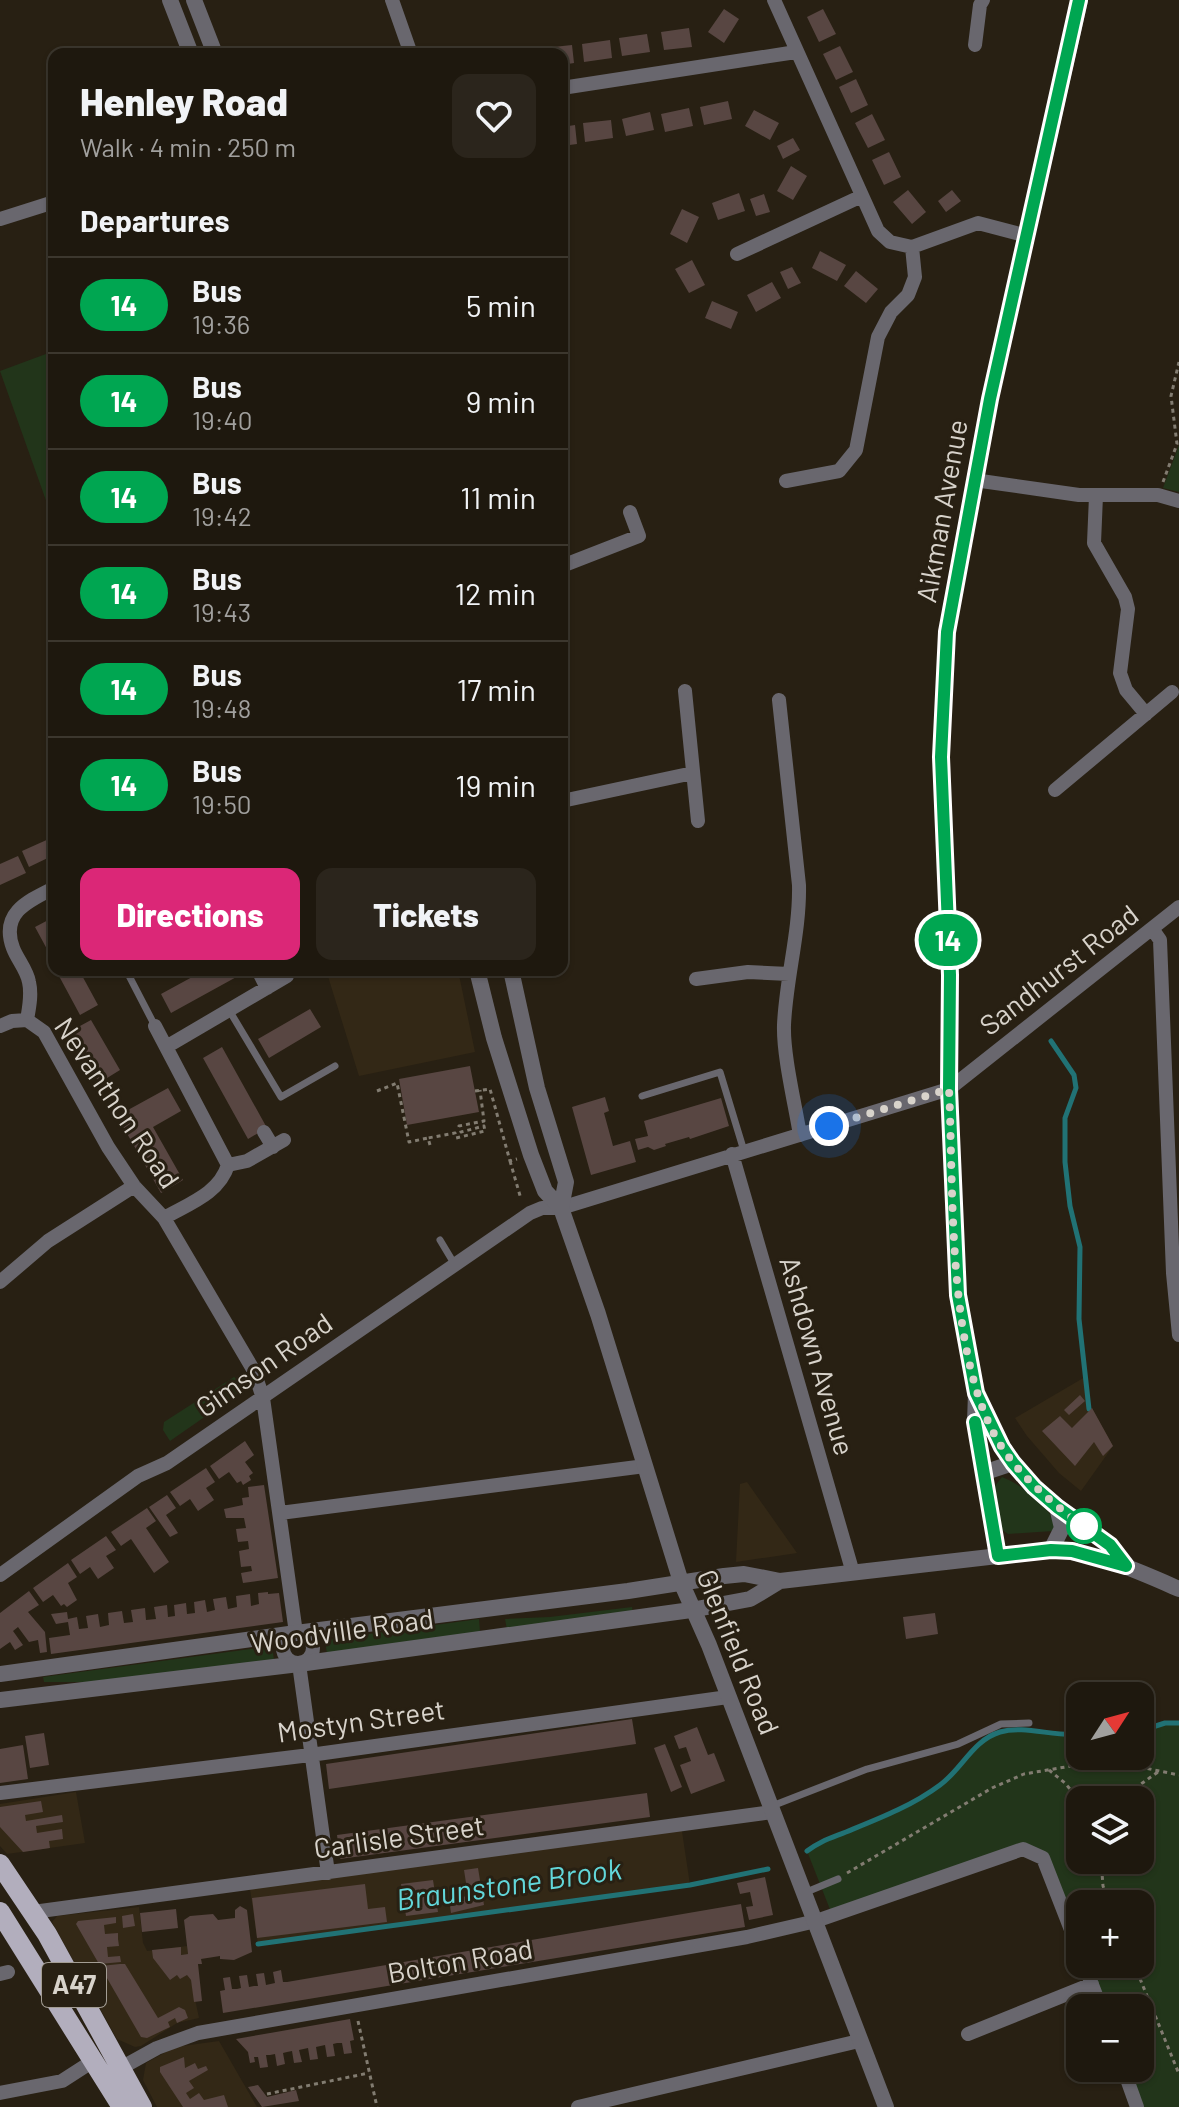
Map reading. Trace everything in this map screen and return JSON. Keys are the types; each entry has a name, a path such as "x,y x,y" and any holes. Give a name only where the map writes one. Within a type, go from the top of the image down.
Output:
{"main road":[{"name":"A47","path":"0,1864 33,1912 142,2107"},
{"name":"A47","path":"0,1912 122,2107"}],"street":[{"path":"170,0 189,48"},
{"path":"194,0 213,48"},
{"path":"392,0 409,48"},
{"path":"774,0 878,231 890,242 912,247 978,223 1027,236"},
{"path":"975,45 983,0"},
{"name":"Aikman Avenue","path":"976,1393 958,1295 949,1089 950,975 942,741 947,632 990,399 1080,0"},
{"path":"568,87 796,52"},
{"path":"737,254 862,196"},
{"path":"0,219 48,204"},
{"path":"786,481 839,471 856,450 878,337 891,312 908,295 915,277 912,247"},
{"path":"974,480 1096,496 1158,495 1179,501"},
{"path":"1096,496 1094,543 1125,597 1128,609 1120,673 1122,681 1146,714"},
{"path":"568,564 639,536 630,512"},
{"path":"685,691 698,821"},
{"path":"1055,790 1172,692"},
{"path":"779,700 799,885 800,913 789,974 784,1029 800,1135"},
{"path":"568,800 693,773"},
{"name":"Nevanthon Road","path":"48,891 18,908 10,923 11,944 29,981 31,998 27,1020 44,1032 108,1147 134,1186 164,1218 254,1371 263,1398 296,1633"},
{"name":"Sandhurst Road","path":"561,1208 949,1089 1179,907"},
{"path":"1153,930 1160,940 1173,1273 1179,1335"},
{"path":"696,979 748,972 789,974"},
{"path":"261,976 267,988"},
{"path":"166,1047 287,976"},
{"name":"Glenfield Road","path":"478,976 494,1038 531,1155 545,1191 561,1208 598,1314 691,1610 709,1645 886,2107"},
{"name":"Glenfield Road","path":"512,976 537,1088 566,1182 561,1208"},
{"path":"0,1026 27,1020"},
{"path":"155,1026 228,1165 225,1175 213,1190 164,1218"},
{"path":"228,1165 247,1161 278,1144 264,1132"},
{"name":"Ashdown Avenue","path":"738,1152 853,1573"},
{"path":"0,1282 48,1241 134,1186"},
{"name":"Gimson Road","path":"0,1575 138,1476 167,1463 530,1213 542,1208 561,1208"},
{"path":"976,1393 1013,1463 1057,1507 1110,1545 1126,1566"},
{"path":"976,1393 975,1422 998,1556"},
{"path":"983,1473 1013,1463"},
{"path":"280,1513 645,1466"},
{"path":"1051,1550 1062,1528 1057,1507"},
{"path":"780,1581 1051,1550 1072,1551 1126,1566 1179,1589"},
{"name":"Woodville Road","path":"0,1674 744,1574 780,1581"},
{"name":"Woodville Road","path":"0,1700 299,1664 691,1610 750,1599 780,1581"},
{"path":"490,1608 492,1637"},
{"path":"296,1633 306,1635 313,1647 308,1660 299,1664 289,1661 283,1652 287,1637 296,1633"},
{"path":"299,1664 328,1873"},
{"name":"Mostyn Street","path":"0,1793 310,1755 728,1697"},
{"name":"Carlisle Street","path":"33,1912 771,1809"},
{"name":"Bolton Road","path":"119,2069 157,2048 198,2033 747,1937 816,1921 1023,1849 1043,1858 1066,1917"},
{"path":"1090,1978 1096,1994"},
{"path":"968,2034 1092,1984"},
{"path":"578,2107 859,2041"},
{"path":"0,2093 62,2081 93,2061"},
{"path":"1128,2082 1137,2107"}],"lane":[{"path":"129,976 155,1026"},
{"path":"229,1010 281,1097 335,1066"},
{"path":"642,1096 720,1072 738,1152"},
{"path":"440,1240 455,1265"},
{"path":"771,1809 867,1769 958,1744 1001,1724 1029,1723"},
{"path":"804,1893 838,1879"}],"path":[{"path":"1158,495 1177,444 1171,396 1179,362"},
{"path":"377,1091 397,1083 409,1142 455,1133"},
{"path":"459,1126 461,1132 484,1126 485,1131 456,1138 455,1133 456,1126 484,1121 480,1090"},
{"path":"428,1138 430,1145"},
{"path":"510,1161 521,1199 530,1213"},
{"path":"838,1879 992,1788 1024,1774 1089,1763 1120,1763 1179,1775"},
{"path":"1048,1769 1068,1786"},
{"path":"1138,1786 1159,1771"},
{"path":"1140,1978 1179,2074"},
{"path":"354,2006 377,2107"},
{"path":"267,2094 369,2073"}],"shaded area":[{"path":"328,976 459,976 475,1052 359,1076"},
{"path":"1085,1377 1089,1408 1092,1408 1113,1446 1081,1491 1059,1473 1015,1418"},
{"path":"747,1482 797,1553 736,1562 740,1484"},
{"path":"76,1792 85,1843 7,1854 0,1846 0,1804"},
{"path":"681,1825 690,1885 258,1944 249,1882"},
{"path":"139,1907 143,1943 147,1951 187,1946 188,1954 174,1956 191,1980 199,2018 177,2023 135,2047 117,2039 52,1922 57,1916"},
{"path":"219,2041 257,2107 157,2107 143,2080 146,2063 175,2047"}],"green space":[{"path":"48,353 48,506 0,371"},
{"path":"1179,445 1179,492 1163,488"},
{"path":"234,1377 242,1382 243,1388 239,1393 170,1441 163,1430 164,1422"},
{"path":"1002,1477 1026,1490 1041,1503 1056,1526 1053,1531 1008,1534 1002,1530 995,1486"},
{"path":"632,1607 633,1612 507,1630 505,1619 550,1617"},
{"path":"479,1619 480,1632 327,1654 325,1640"},
{"path":"272,1646 274,1660 118,1682 44,1682 43,1677"},
{"path":"1179,1723 1179,2107 1137,2107 1128,2082 1154,2082 1154,1994 1096,1994 1089,1978 1154,1978 1154,1890 1066,1890 1066,1917 1043,1858 1023,1849 831,1912 807,1851 929,1793 948,1778 982,1741 991,1736 1010,1730 1066,1734 1066,1770 1154,1770 1154,1727"}],"building":[{"path":"724,9 739,19 724,43 708,32"},
{"path":"823,9 836,34 819,42 807,17"},
{"path":"689,28 692,47 664,50 661,32"},
{"path":"647,34 650,52 622,56 619,38"},
{"path":"610,40 612,58 584,62 582,44"},
{"path":"572,45 574,63 568,64 568,48 544,48"},
{"path":"840,46 853,72 836,80 823,54"},
{"path":"856,79 868,105 851,113 839,87"},
{"path":"728,101 732,119 704,125 700,107"},
{"path":"689,108 693,126 665,132 661,114"},
{"path":"754,110 779,123 770,140 745,126"},
{"path":"650,112 654,130 626,136 622,119"},
{"path":"872,114 885,140 868,148 855,123"},
{"path":"611,120 613,138 585,142 583,123"},
{"path":"575,125 577,144 568,145 568,126"},
{"path":"793,138 800,150 783,159 777,146"},
{"path":"889,152 901,177 884,185 872,160"},
{"path":"791,166 807,176 793,200 777,191"},
{"path":"908,190 926,212 912,224 893,202"},
{"path":"952,190 961,201 946,212 938,201"},
{"path":"739,193 745,211 718,220 712,203"},
{"path":"764,194 770,212 756,216 750,199"},
{"path":"682,209 699,217 687,243 670,234"},
{"path":"820,251 846,265 837,281 812,268"},
{"path":"692,260 705,285 689,293 675,269"},
{"path":"792,267 801,283 788,289 780,272"},
{"path":"856,271 878,289 866,303 844,286"},
{"path":"772,282 781,298 756,312 747,295"},
{"path":"712,301 738,312 731,329 705,318"},
{"path":"48,839 48,858 29,867 22,851"},
{"path":"18,856 26,873 0,885 0,864"},
{"path":"48,920 48,951 35,927"},
{"path":"59,976 82,976 98,1005 80,1015"},
{"path":"194,976 238,976 171,1013 161,994"},
{"path":"310,1009 321,1027 269,1058 258,1039"},
{"path":"91,1020 120,1070 99,1083 69,1032"},
{"path":"222,1047 267,1128 248,1139 203,1058"},
{"path":"470,1066 479,1112 407,1125 399,1079"},
{"path":"168,1088 181,1111 153,1127 183,1180 161,1193 117,1116"},
{"path":"605,1097 609,1111 604,1113 613,1146 630,1141 636,1162 591,1175 572,1107"},
{"path":"721,1098 729,1126 654,1150 648,1147 638,1150 635,1139 648,1136 644,1121"},
{"path":"1080,1395 1085,1401 1069,1415 1064,1410"},
{"path":"1092,1408 1113,1446 1103,1456 1094,1442 1075,1466 1042,1431 1060,1416 1072,1428"},
{"path":"245,1441 254,1455 245,1462 253,1473 249,1476 251,1480 243,1485 241,1481 237,1483 229,1472 219,1479 210,1466"},
{"path":"206,1468 215,1482 206,1488 214,1500 198,1511 190,1499 180,1506 170,1492"},
{"path":"264,1485 278,1578 243,1583 241,1573 252,1571 251,1566 241,1567 239,1551 249,1549 248,1541 238,1542 236,1529 246,1528 244,1518 226,1518 224,1509 243,1505 242,1498 249,1497 248,1487"},
{"path":"167,1495 176,1508 166,1515 178,1533 170,1537 149,1507"},
{"path":"147,1508 156,1521 146,1528 169,1562 154,1573 131,1539 121,1546 111,1532"},
{"path":"106,1536 116,1550 106,1556 114,1568 98,1579 90,1567 80,1574 71,1560"},
{"path":"68,1563 77,1577 68,1583 77,1600 67,1607 64,1604 61,1606 53,1595 43,1602 33,1588"},
{"path":"29,1591 39,1605 28,1612 45,1632 47,1652 40,1653 38,1640 29,1642 18,1627 13,1631 23,1645 15,1650 10,1642 0,1649 0,1613"},
{"path":"258,1593 279,1593 283,1622 51,1654 49,1638 70,1635 68,1622 56,1624 51,1614 67,1612 68,1619 77,1617 79,1629 88,1628 86,1616 98,1614 100,1627 109,1625 108,1613 122,1611 124,1623 133,1622 131,1610 145,1608 146,1620 156,1619 154,1607 167,1605 168,1617 175,1616 174,1605 186,1603 187,1614 195,1613 194,1602 205,1600 207,1612 215,1610 213,1599 226,1597 228,1609 237,1607 236,1596 250,1594 251,1606 259,1604"},
{"path":"935,1613 938,1634 906,1639 903,1617"},
{"path":"632,1719 636,1744 329,1789 326,1764"},
{"path":"697,1727 708,1755 714,1753 725,1781 691,1794 680,1765 691,1761 686,1747 679,1749 674,1736"},
{"path":"44,1733 49,1765 30,1768 25,1736"},
{"path":"665,1744 682,1787 671,1792 654,1748"},
{"path":"23,1745 28,1779 0,1783 0,1749"},
{"path":"647,1793 650,1817 340,1859 337,1835"},
{"path":"41,1801 43,1812 25,1815 26,1821 62,1815 63,1822 36,1826 37,1833 62,1829 63,1839 49,1841 50,1848 23,1852 0,1827 0,1807"},
{"path":"478,1868 484,1905 451,1913 449,1899 468,1896 464,1870"},
{"path":"765,1877 773,1915 749,1920 746,1907 753,1906 750,1892 740,1894 737,1883"},
{"path":"433,1880 438,1912 406,1916 401,1884"},
{"path":"365,1884 368,1909 385,1907 387,1922 257,1938 252,1898"},
{"path":"741,1904 745,1927 223,2013 220,1991 225,1990 223,1978 230,1977 232,1989 237,1989 241,1988 239,1976 247,1975 249,1987 258,1986 256,1974 264,1973 266,1985 275,1983 273,1972 281,1970 283,1982 287,1982"},
{"path":"240,1906 247,1910 252,1952 234,1960 220,1959 220,1956 201,1959 202,1964 198,1964 202,2001 194,2002 191,1980 187,1975 180,1979 177,1975 170,1980 153,1958 152,1950 181,1947 181,1955 188,1954 184,1920 190,1916 213,1914 218,1920 235,1918 235,1910"},
{"path":"176,1909 178,1928 142,1932 140,1913"},
{"path":"133,1914 135,1926 123,1928 122,1916"},
{"path":"116,1917 116,1923 104,1925 105,1934 118,1933 119,1946 107,1947 108,1957 120,1956 121,1962 99,1964 76,1924 78,1921"},
{"path":"125,1964 158,2018 179,2007 185,2010 188,2018 177,2023 175,2018 168,2022 170,2027 147,2038 141,2037 100,1966"},
{"path":"350,2019 354,2040 350,2041 352,2053 344,2054 342,2043 337,2043 333,2044 335,2056 327,2057 325,2045 316,2047 318,2059 310,2060 308,2048 299,2050 302,2062 294,2063 292,2051 283,2053 285,2064 277,2066 275,2054 266,2055 268,2067 260,2068 258,2057 250,2063 248,2052 236,2039"},
{"path":"184,2057 185,2068 195,2063 198,2069 206,2066 208,2070 189,2081 194,2088 186,2093 190,2099 199,2093 204,2100 224,2095 228,2107 183,2107 160,2072 160,2067"},
{"path":"258,2085 267,2097 296,2090 299,2101 262,2107 248,2087"}],"waterway":[{"path":"1051,1041 1074,1075 1076,1088 1065,1118 1065,1162 1070,1206 1080,1247 1079,1319 1089,1409"},
{"name":"Braunstone Brook","path":"1154,1727 1179,1723"},
{"name":"Braunstone Brook","path":"807,1851 929,1793 948,1778 982,1741 991,1736 1010,1730 1066,1734"},
{"name":"Braunstone Brook","path":"258,1944 690,1885 768,1869"}],"bus line":[{"name":"14","path":"975,1422 998,1556 1051,1550 1072,1551 1126,1566 1110,1545 1057,1507 1013,1463 976,1393 958,1295 949,1089 950,975 941,757 947,632 990,399 1079,0"}],"route":[{"path":"829,1126 949,1089 958,1295 976,1393 1013,1463 1034,1487 1092,1533 1084,1526"}]}
